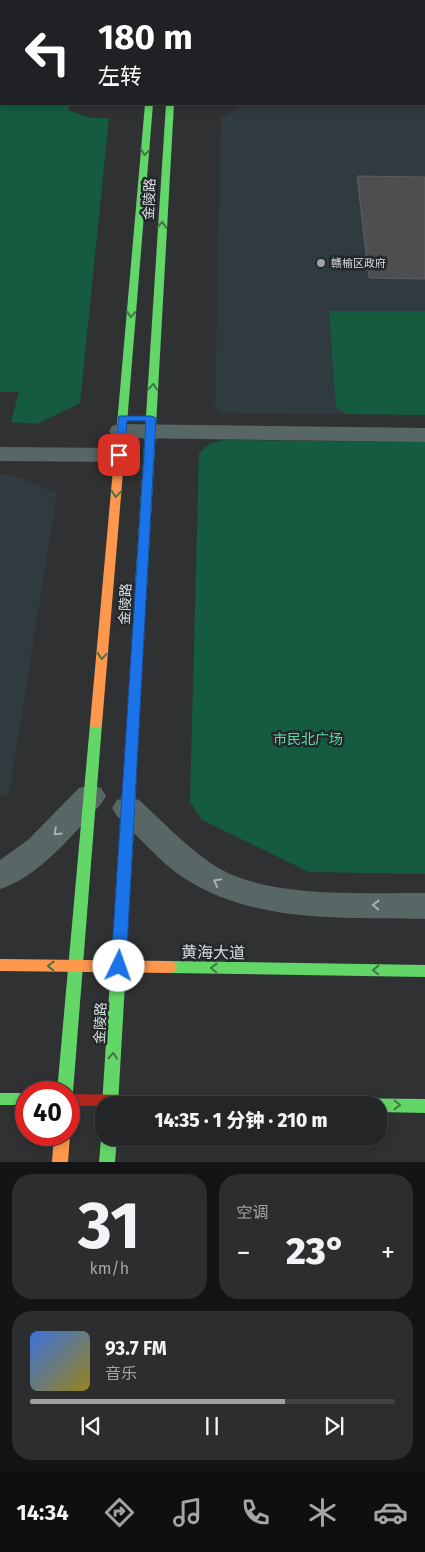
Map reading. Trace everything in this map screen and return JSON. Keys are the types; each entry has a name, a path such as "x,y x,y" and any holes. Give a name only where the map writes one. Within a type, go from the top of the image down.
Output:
{"street":[{"name":"金陵路","path":"66,1081 149,105"},
{"name":"金陵路","path":"110,1096 170,105"},
{"path":"0,454 121,435 150,425 425,422"},
{"path":"150,425 425,435"},
{"path":"0,877 40,848 90,796"},
{"path":"128,808 194,869 235,891 303,904 425,906"},
{"name":"黄海大道","path":"0,965 425,971"},
{"path":"0,1099 15,1100"},
{"path":"80,1101 95,1102"},
{"path":"387,1106 425,1106"},
{"path":"60,1162 61,1146"},
{"path":"107,1162 108,1146"}],"shaded area":[{"name":"赣榆区政府","path":"242,107 425,107 425,415 220,413 215,407 221,118"},
{"path":"0,475 14,475 57,493 9,796 0,796"}],"green space":[{"path":"0,105 70,105 68,110 91,118 109,118 80,403 37,424 11,422 19,392 0,392"},
{"path":"329,311 425,311 425,415 347,414 336,407"},
{"name":"市民北广场","path":"225,440 425,442 425,874 309,872 202,820 190,802 199,454 210,444"}],"building":[{"path":"357,176 425,177 425,279 369,278"}],"traffic: fast":[{"path":"121,436 149,105"},
{"path":"141,587 170,105"},
{"path":"66,1081 96,724"},
{"path":"111,1096 129,792"},
{"path":"170,967 425,971"},
{"path":"0,1099 15,1099"},
{"path":"387,1105 425,1106"},
{"path":"107,1162 108,1146"}],"traffic: slow":[{"path":"96,724 121,436"},
{"path":"0,965 170,967"},
{"path":"60,1162 61,1146"}],"traffic: jam":[{"path":"129,792 141,587"},
{"path":"80,1100 95,1100"}],"place":[{"name":"赣榆区政府","path":"321,263"}],"route":[{"path":"119,455 122,418 151,418 119,966"}]}
